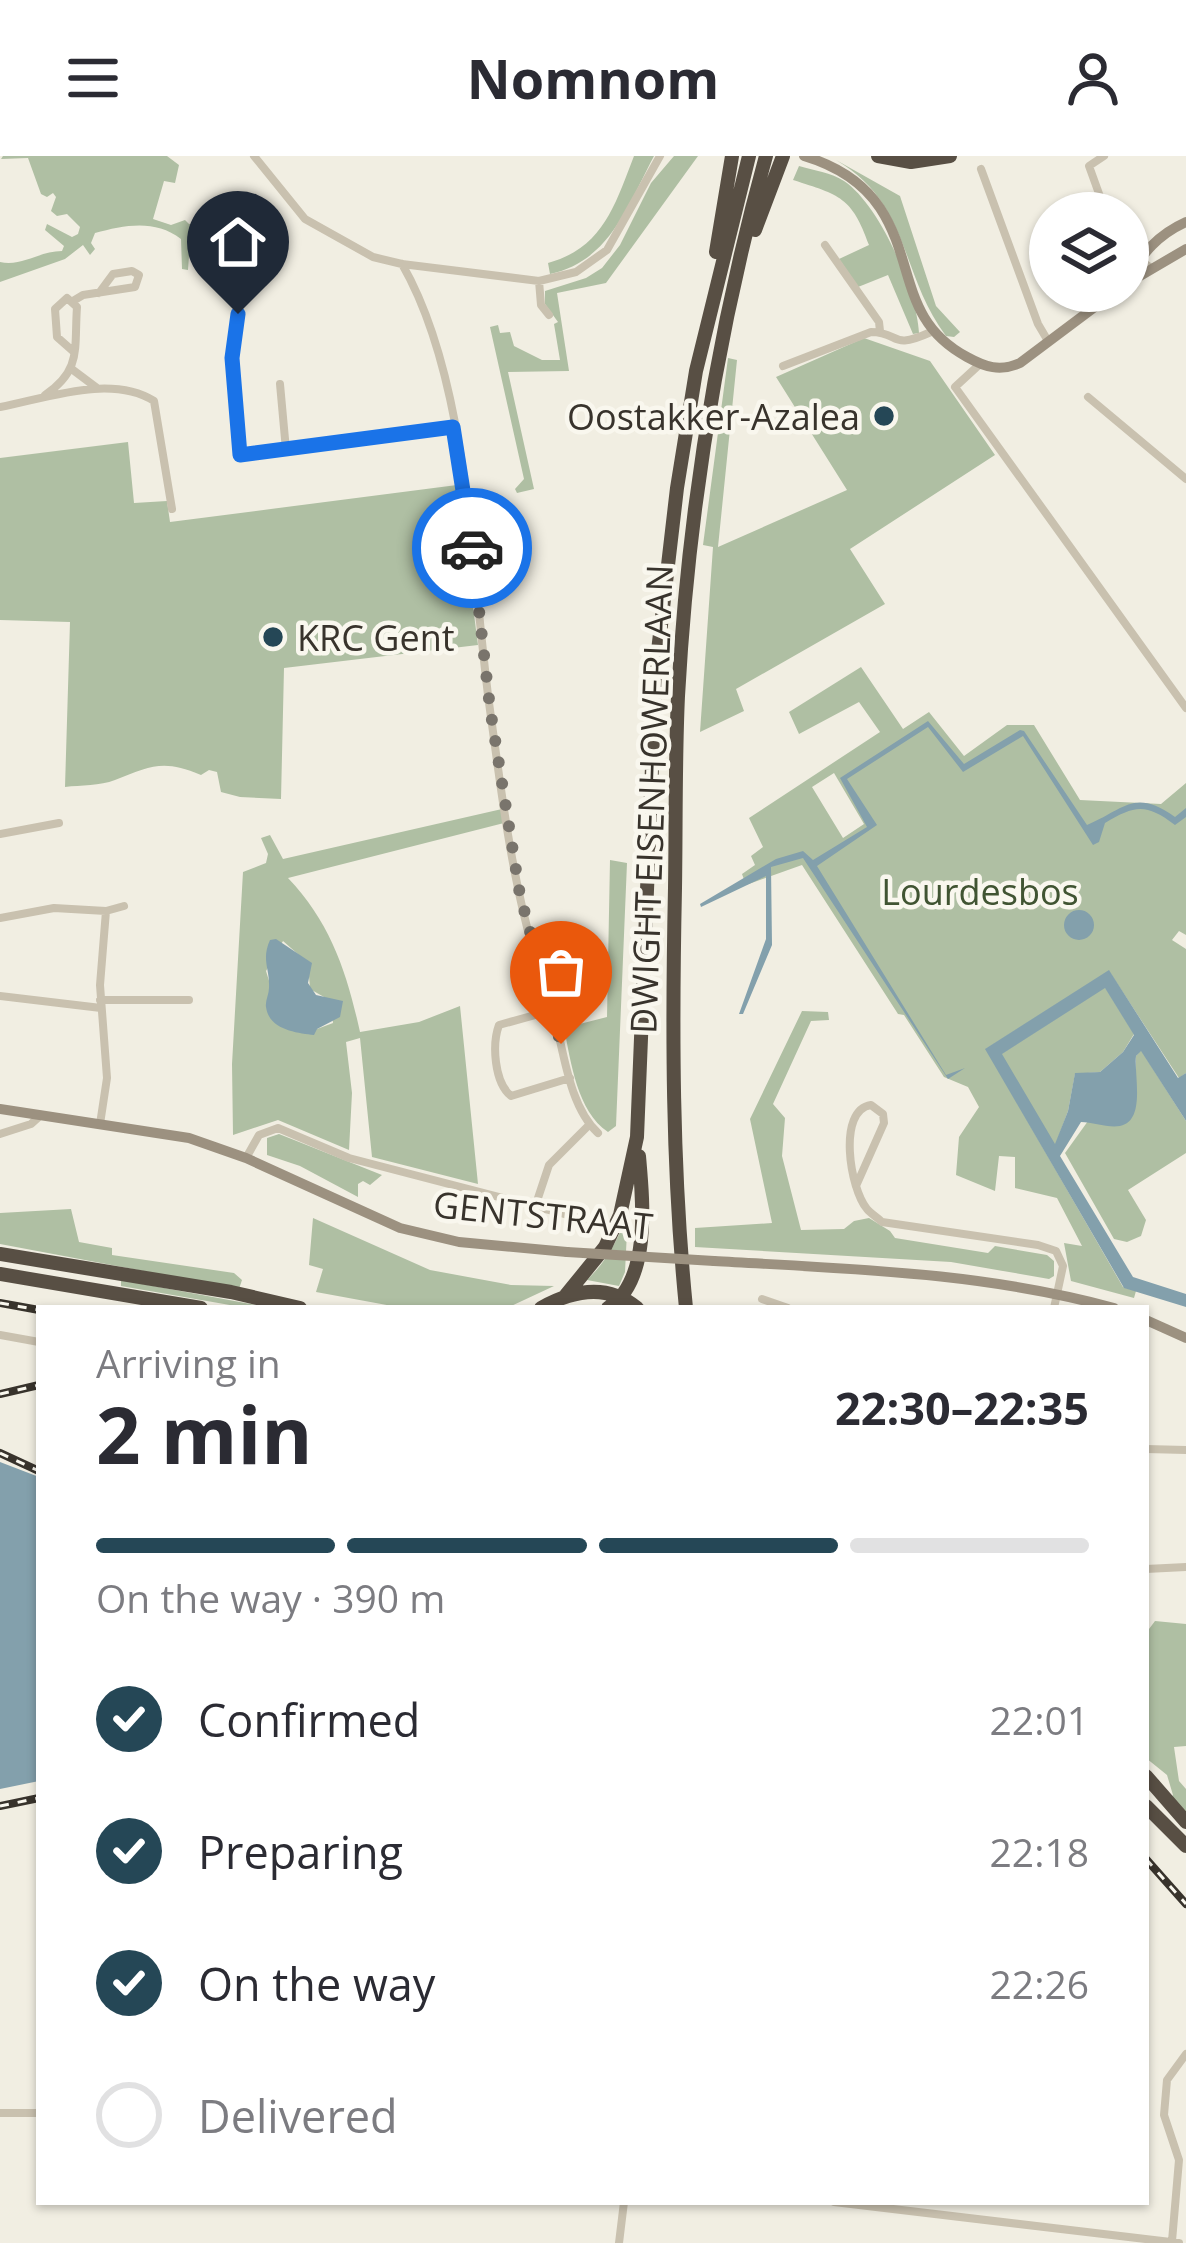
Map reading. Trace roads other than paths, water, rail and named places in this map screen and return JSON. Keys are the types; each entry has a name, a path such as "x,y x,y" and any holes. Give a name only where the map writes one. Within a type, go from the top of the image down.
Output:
{"highway":[{"path":"706,321 732,156"},
{"name":"DWIGHT EISENHOWERLAAN","path":"637,1137 656,668 677,488 706,321 749,156"},
{"name":"DWIGHT EISENHOWERLAAN","path":"686,1305 673,1138 678,698 698,479 725,326 766,156"},
{"path":"725,326 783,156"},
{"path":"878,156 911,162 950,156"},
{"path":"566,1295 604,1247 620,1215 637,1137"},
{"path":"612,1305 631,1286 637,1262 642,1186 637,1137"},
{"path":"0,1254 287,1305"},
{"path":"0,1274 183,1305"},
{"path":"547,1305 566,1295 596,1291 634,1305"},
{"path":"1149,1779 1186,1822"},
{"path":"1149,1809 1186,1846"}],"street":[{"path":"254,156 305,219 347,245 402,264 539,281 576,272 607,250 660,156"},
{"path":"804,156 850,177 880,208 931,332 980,364 1002,369 1028,357 1088,312"},
{"path":"1098,192 1089,166 1104,156"},
{"path":"981,169 1038,324 1049,342"},
{"path":"1149,249 1165,232 1186,222"},
{"path":"825,245 879,322 880,332"},
{"path":"1151,268 1186,249"},
{"path":"402,264 424,306 453,427 520,895 570,1078 589,1125 598,1133"},
{"path":"74,352 57,337 55,309 61,300 74,302 82,295 99,293 135,287 139,275 132,271 113,274 99,293"},
{"path":"539,281 542,304 549,315"},
{"path":"39,400 73,370 74,302"},
{"path":"238,314 232,358 240,455 453,427"},
{"path":"784,366 863,334 880,332 896,341 910,341 931,332"},
{"path":"980,364 955,387 1186,708"},
{"path":"73,370 99,389"},
{"path":"280,384 286,450"},
{"path":"0,406 99,389 134,388 154,401 172,509"},
{"path":"1088,397 1186,479"},
{"path":"0,834 59,823"},
{"path":"0,918 54,908 106,911 124,906"},
{"path":"100,1124 106,1078 101,1004 106,911"},
{"path":"0,996 101,1004 189,1000"},
{"path":"553,1010 499,1025 495,1042 500,1080 511,1096 570,1078"},
{"path":"856,1186 884,1123 883,1114 871,1105 860,1107 851,1117 849,1131 856,1186 865,1208 882,1222 1056,1251 1063,1267 1055,1305"},
{"name":"GENTSTRAAT","path":"0,1109 189,1138 246,1158 400,1228 459,1242 946,1274 1103,1305"},
{"path":"0,1134 32,1124 40,1115"},
{"path":"535,1207 548,1166 589,1125"},
{"path":"246,1158 259,1135 278,1128 349,1158 591,1221"},
{"path":"762,1298 780,1305"},
{"path":"1149,1320 1186,1334"},
{"path":"0,1335 36,1341"},
{"path":"1149,1449 1185,1453"},
{"path":"1149,1569 1186,1567"},
{"path":"859,2205 1175,2243 1179,2160 1164,2115 1167,2080 1186,2054"},
{"path":"0,2114 36,2113"},
{"path":"619,2243 624,2205"}],"water":[{"path":"928,721 964,764 1024,731 1087,825 1130,804 1149,804 1175,817 1186,808 1186,817 1175,825 1148,810 1125,813 1105,823 1099,842 1093,845 1023,736 963,772 928,727 847,779 877,825 817,866 946,1075 965,1068 948,1079 803,858 771,867 772,945 743,1014 739,1014 766,939 766,876 700,904 776,859 803,851 813,860 867,827 840,778"},
{"path":"1079,910 1094,925 1079,940 1064,925"},
{"path":"276,939 312,963 308,983 316,995 343,1001 340,1017 314,1035 285,1029 268,1015 266,953 270,940"},
{"path":"1109,970 1178,1078 1186,1073 1186,1121 1141,1051 1136,1056 1133,1116 1120,1126 1081,1122 1060,1156 1133,1277 1186,1294 1186,1307 1124,1288 985,1049","holes":["1105,988 1134,1035 1100,1072 1075,1073 1055,1144 1002,1054"]},
{"path":"0,1462 36,1476 36,1782 0,1789"}],"railway":[{"path":"0,1303 36,1309"},
{"path":"0,1394 36,1386"},
{"path":"0,1453 36,1470"},
{"path":"0,1806 36,1799"},
{"path":"1149,1862 1186,1904"}],"place":[{"name":"Oostakker-Azalea","path":"884,416"},
{"name":"KRC Gent","path":"273,637"}],"park label":[{"name":"Lourdesbos","path":"980,891"}]}
